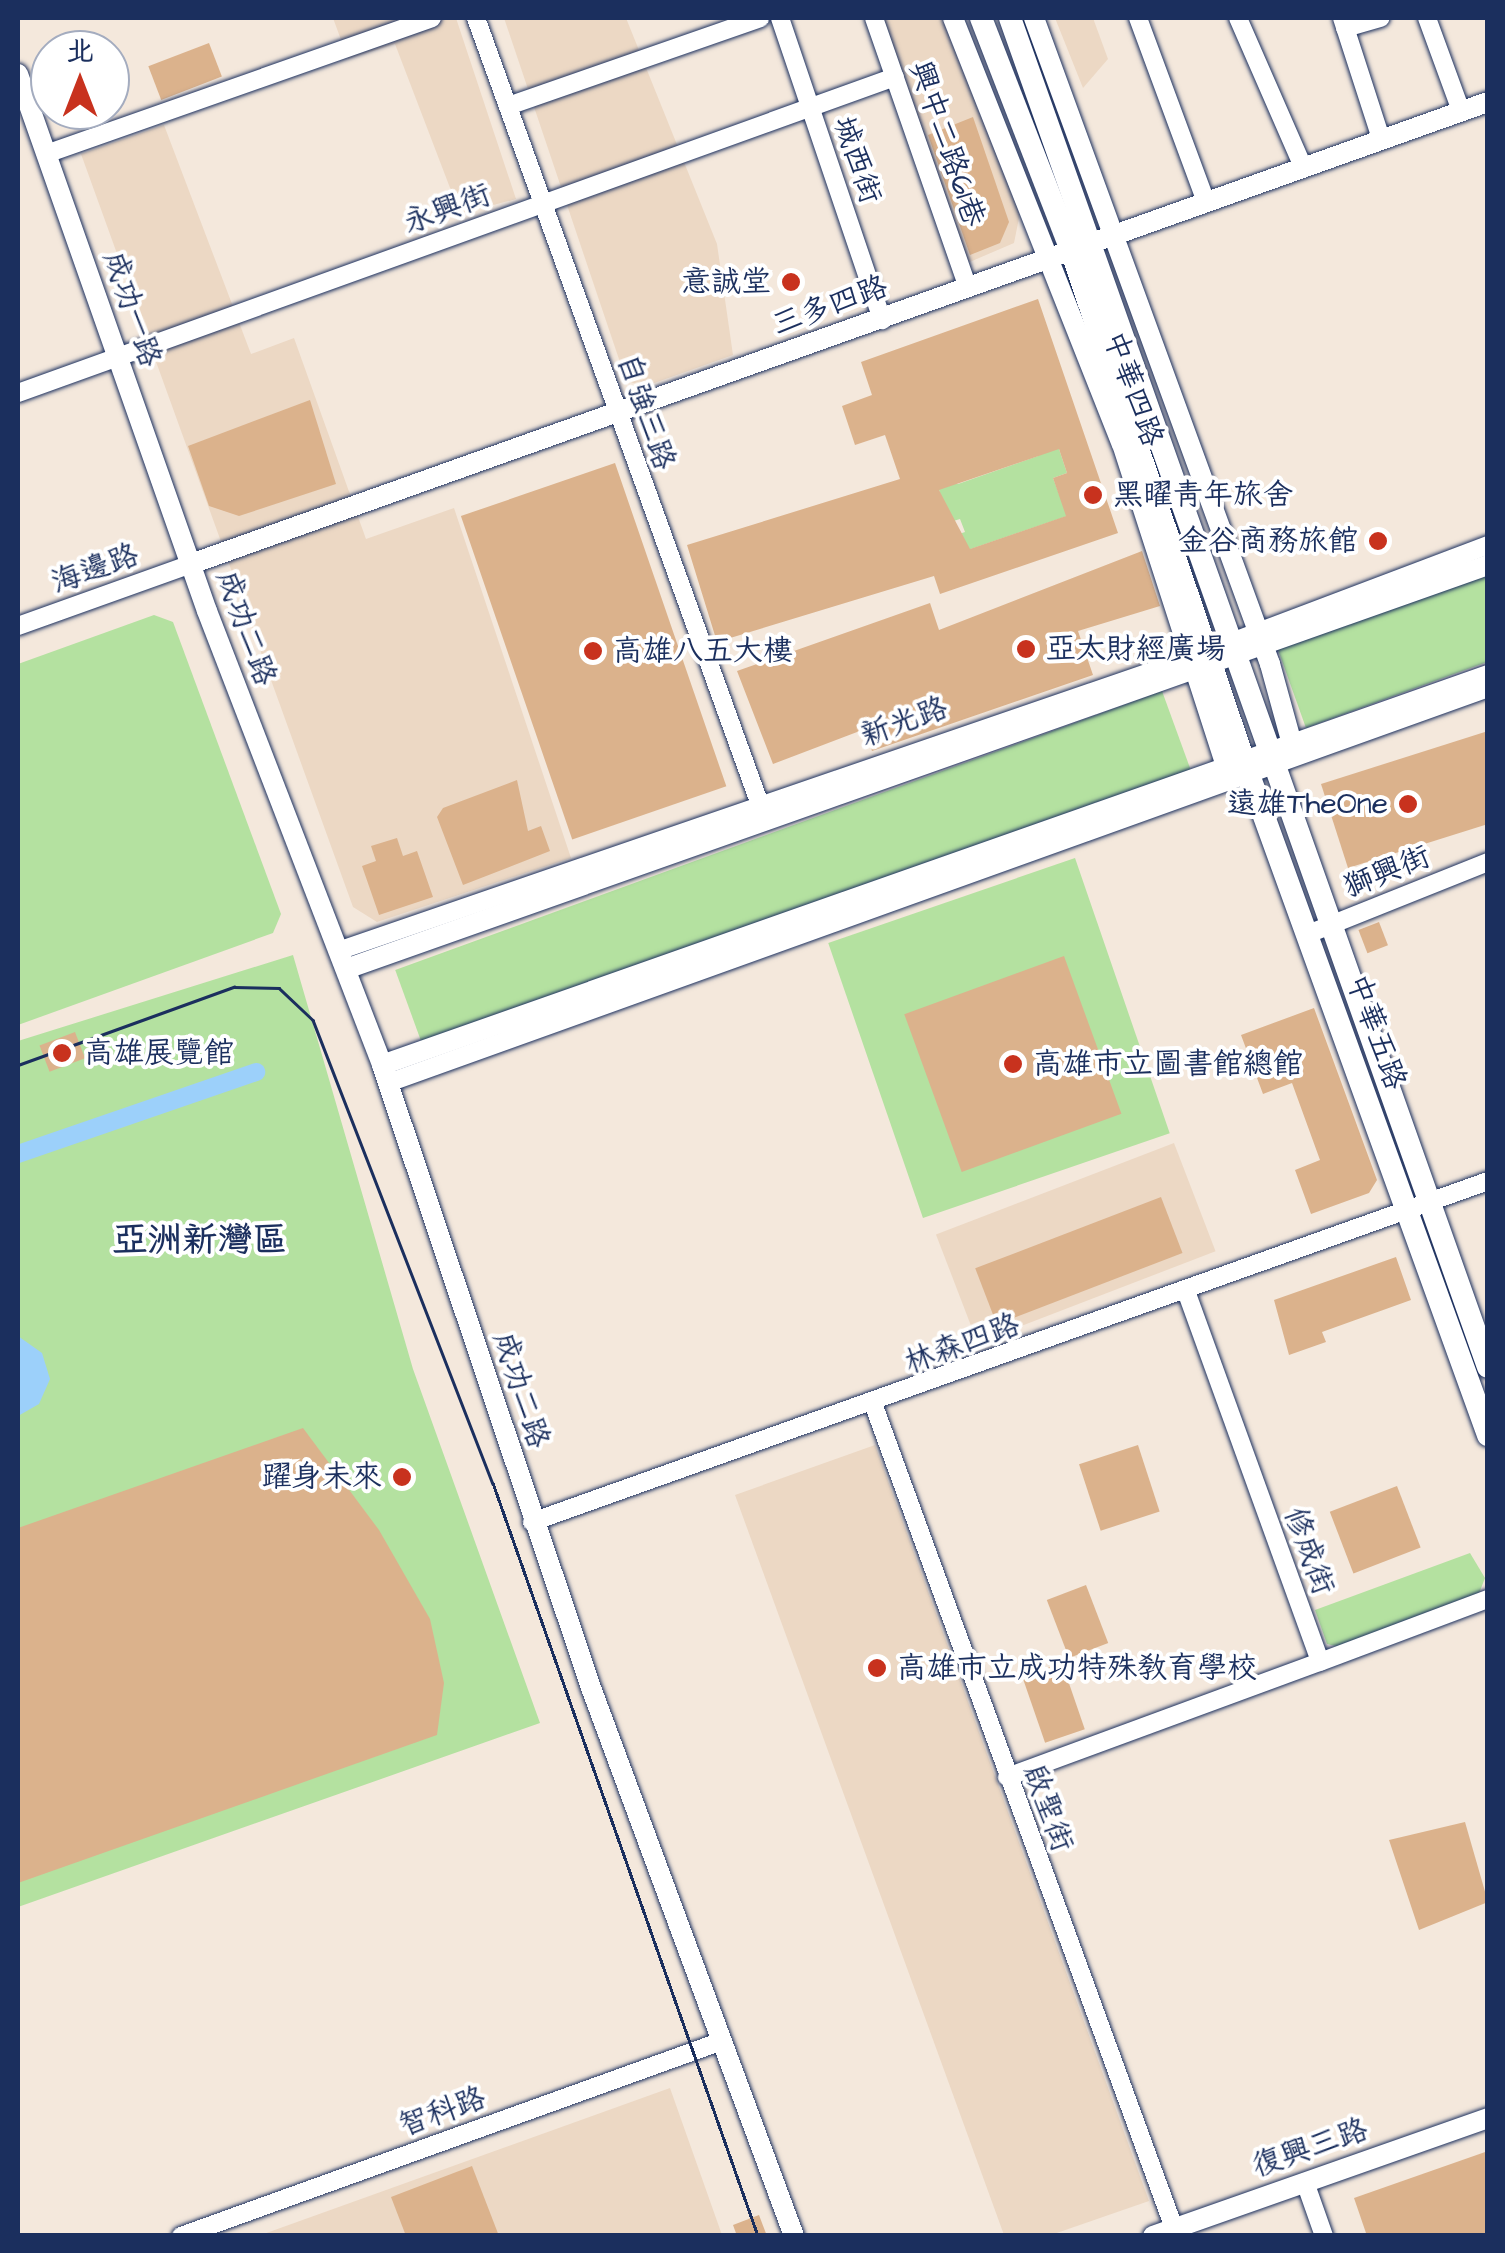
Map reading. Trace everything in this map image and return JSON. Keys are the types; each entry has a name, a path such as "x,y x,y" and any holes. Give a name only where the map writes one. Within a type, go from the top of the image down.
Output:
{"main road":[{"name":"中華四路","path":"981,18 1081,246"},
{"name":"中華四路","path":"1010,18 1214,657"},
{"name":"中華五路","path":"1214,657 1280,753 1332,924 1488,1367"},
{"name":"中華五路","path":"1214,657 1240,768 1308,934 1488,1436"}],"street":[{"path":"46,154 432,18"},
{"name":"自強三路","path":"476,18 764,815"},
{"path":"508,106 760,18"},
{"name":"城西街","path":"780,18 882,320"},
{"name":"興中二路61巷","path":"874,18 968,288"},
{"name":"中華四路","path":"953,18 1081,246 1257,628 1265,649 1280,753"},
{"name":"中華四路","path":"1034,18 1081,246"},
{"path":"1138,18 1206,202"},
{"path":"1238,18 1303,166"},
{"path":"1381,18 1343,23 1381,139"},
{"path":"1427,18 1461,111"},
{"name":"成功一路","path":"18,74 191,564"},
{"name":"永興街","path":"18,393 895,77"},
{"name":"三多四路","path":"191,564 1488,102"},
{"name":"新光路","path":"1214,657 1257,628 1488,546"},
{"name":"海邊路","path":"18,626 191,564"},
{"name":"成功二路","path":"191,564 385,1074 532,1522 794,2236"},
{"name":"新光路","path":"342,960 1214,657 1265,649 1488,565"},
{"path":"385,1074 1240,768 1488,674"},
{"path":"1280,753 1488,688"},
{"name":"獅興街","path":"1308,934 1488,862"},
{"path":"1432,1201 1488,1181"},
{"name":"林森四路","path":"532,1522 874,1406 1432,1201"},
{"name":"修成街","path":"1186,1291 1320,1662"},
{"name":"啟聖街","path":"874,1406 1174,2228"},
{"path":"1006,1776 1488,1599"},
{"name":"智科路","path":"182,2236 722,2042"},
{"name":"復興三路","path":"1153,2236 1488,2118"},
{"path":"1305,2182 1324,2236"}],"shaded area":[{"path":"333,18 456,18 516,199 460,214 395,44 348,59"},
{"path":"504,18 626,18 717,244 733,355 643,387 626,380"},
{"path":"881,18 942,18 1020,213 1014,243 965,264"},
{"path":"1055,18 1093,18 1108,59 1083,88"},
{"path":"164,125 251,354 294,338 366,539 454,508 571,858 377,922 353,907 81,154"},
{"path":"1174,1143 1216,1251 978,1343 936,1234"},
{"name":"高雄市立成功特殊教育學校","path":"875,1445 1149,2201 1051,2235 1004,2235 735,1495"},
{"path":"670,2088 722,2235 258,2236"}],"green space":[{"path":"1056,440 1067,473 1053,478 1059,494 1072,490 1079,512 959,553 953,536 965,532 960,519 950,522 936,481 958,484 1038,456"},
{"path":"1487,571 1487,662 1306,728 1277,647"},
{"path":"154,615 173,622 281,914 273,933 18,1025 18,664"},
{"path":"1162,691 1191,772 425,1051 395,970"},
{"path":"1075,858 1170,1133 923,1218 828,943"},
{"path":"293,955 413,1369 540,1723 18,1907 18,1041"},
{"path":"1470,1553 1485,1578 1478,1596 1340,1647 1327,1644 1315,1610"}],"water":[{"path":"18,1336 42,1353 50,1379 39,1404 18,1416"}],"building":[{"path":"209,43 222,77 161,100 148,66"},
{"path":"973,117 1009,222 1000,243 970,255 928,135"},
{"path":"1038,299 1118,533 940,594 934,576 717,642 687,545 900,479 885,435 855,445 842,406 872,395 861,362","holes":["1059,449 1067,473 1053,478 1066,516 970,549 939,490"]},
{"path":"310,400 336,484 239,516 209,506 188,446"},
{"name":"高雄八五大樓","path":"615,463 726,786 572,839 461,516"},
{"path":"1142,551 1160,606 1078,631 1093,675 872,751 865,729 773,764 737,671 930,603 939,630"},
{"name":"遠雄TheOne","path":"1488,731 1488,824 1348,868 1321,784"},
{"path":"517,780 528,831 541,826 550,851 463,885 437,817 443,808"},
{"path":"397,838 403,856 417,851 433,897 379,915 362,866 376,861 371,846"},
{"path":"1379,922 1388,945 1367,953 1358,930"},
{"name":"高雄市立圖書館總館","path":"1064,956 1121,1114 962,1172 904,1014"},
{"path":"1314,1008 1377,1180 1369,1193 1311,1214 1295,1170 1320,1160 1292,1083 1263,1094 1241,1035"},
{"path":"75,1032 85,1058 50,1072 40,1046"},
{"path":"1161,1197 1183,1253 997,1324 975,1268"},
{"path":"1396,1257 1411,1300 1322,1332 1326,1342 1289,1355 1274,1300"},
{"path":"303,1428 379,1530 430,1619 444,1683 437,1735 18,1883 18,1528"},
{"path":"1138,1445 1160,1512 1101,1531 1079,1464"},
{"path":"1397,1486 1421,1548 1353,1573 1330,1512"},
{"path":"1086,1585 1108,1643 1069,1658 1047,1600"},
{"path":"1062,1663 1085,1729 1045,1743 1022,1677"},
{"path":"1465,1822 1488,1902 1419,1930 1389,1840"},
{"path":"1488,2151 1488,2236 1367,2236 1354,2198"},
{"path":"472,2166 499,2236 406,2236 391,2197"},
{"path":"759,2215 767,2236 737,2236 733,2225"}],"waterway":[{"path":"18,1154 256,1072"}],"tram line":[{"path":"18,1065 234,987 279,988 313,1020 493,1483 758,2236"}],"place":[{"name":"意誠堂","path":"791,282"},
{"name":"黑曜青年旅舍","path":"1093,495"},
{"name":"金谷商務旅館","path":"1378,541"},
{"name":"亞太財經廣場","path":"1026,649"},
{"name":"高雄八五大樓","path":"593,651"},
{"name":"遠雄TheOne","path":"1408,804"},
{"name":"高雄展覽館","path":"62,1053"},
{"name":"高雄市立圖書館總館","path":"1013,1064"},
{"name":"躍身未來","path":"402,1477"},
{"name":"高雄市立成功特殊教育學校","path":"877,1668"}],"district":[{"name":"亞洲新灣區","path":"200,1241"}]}
